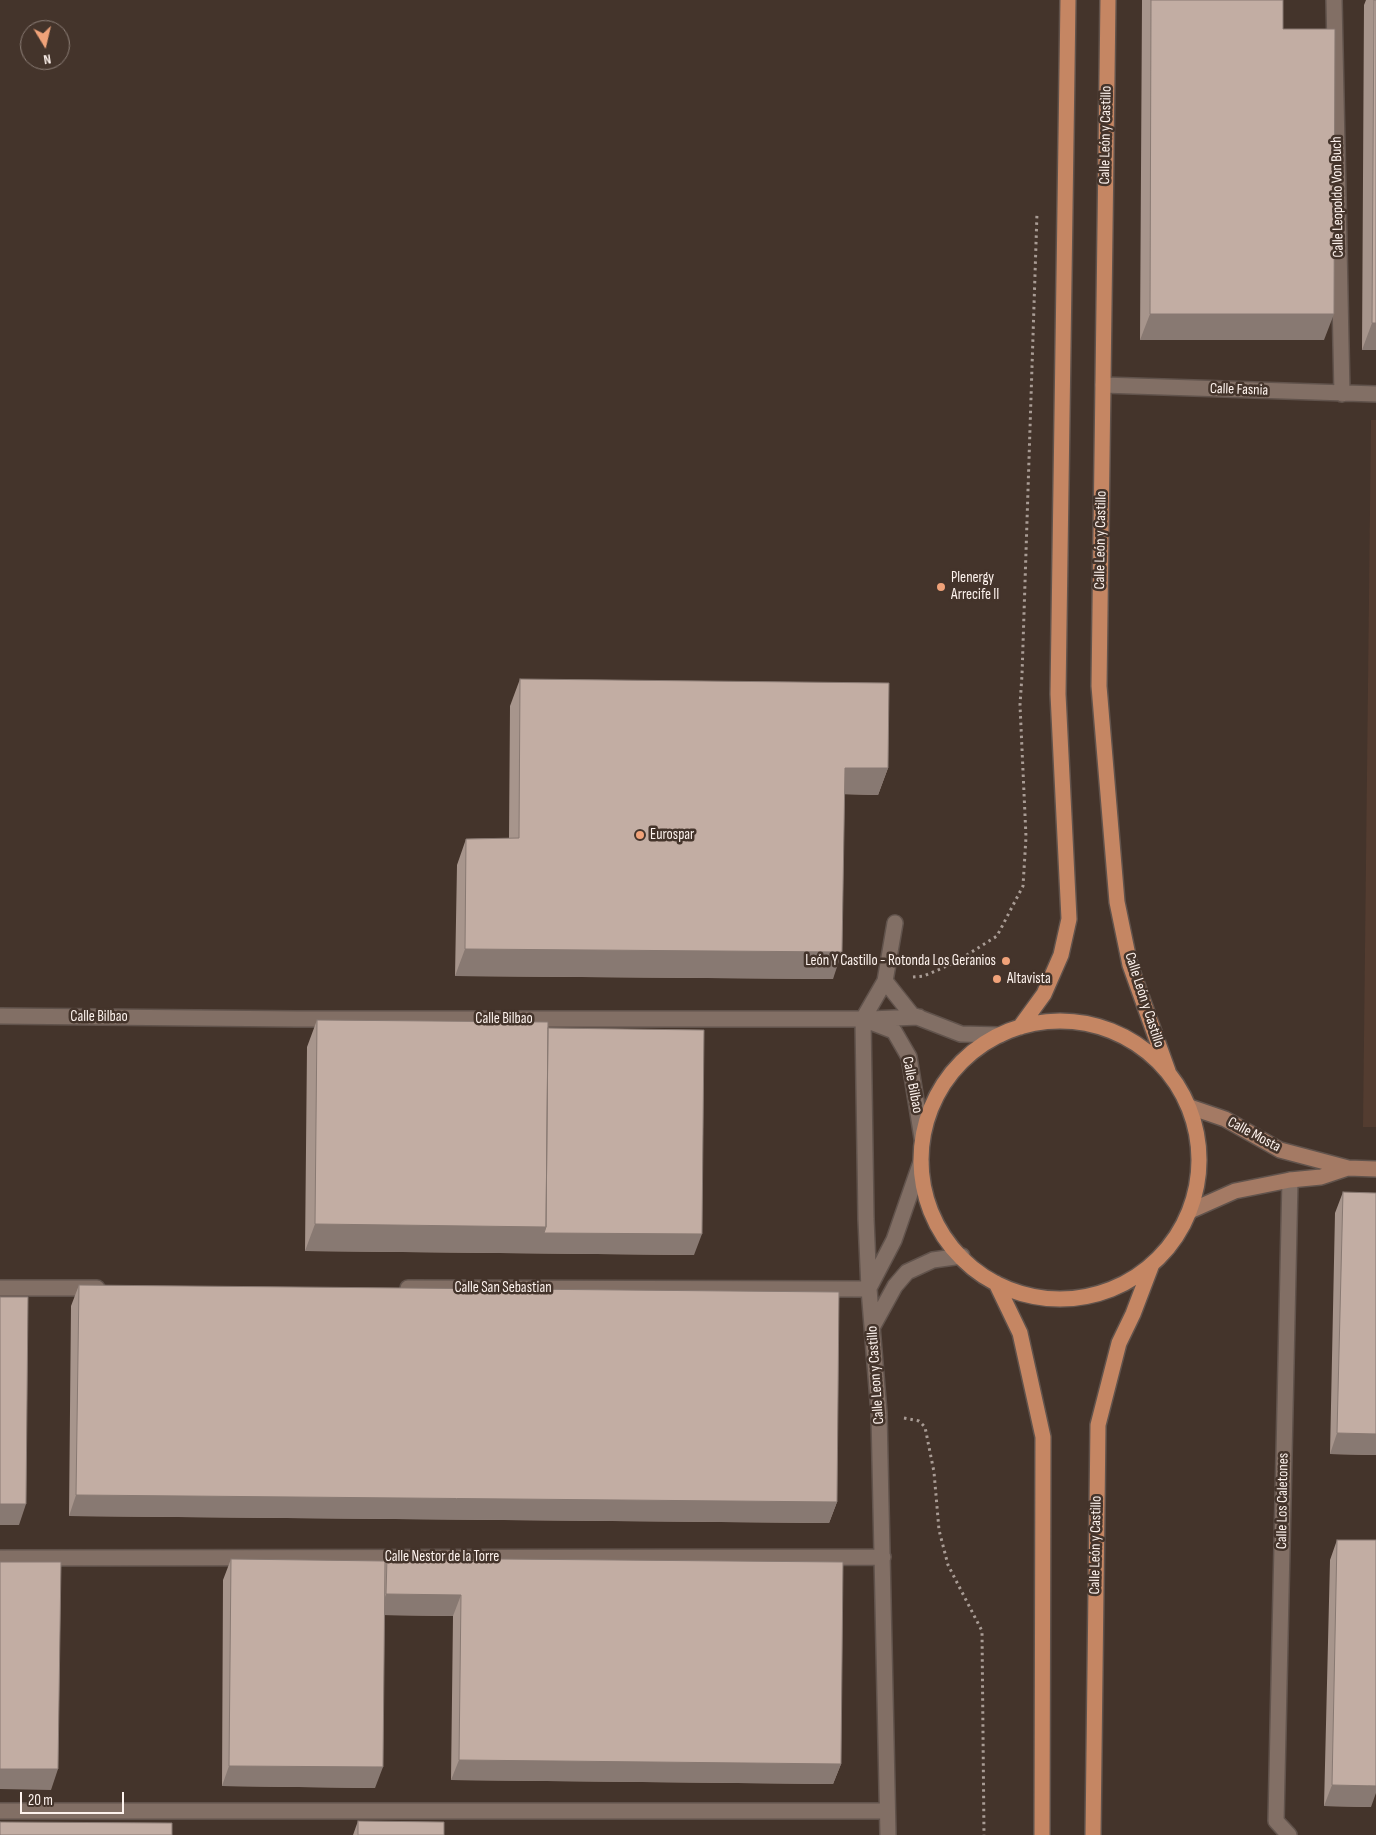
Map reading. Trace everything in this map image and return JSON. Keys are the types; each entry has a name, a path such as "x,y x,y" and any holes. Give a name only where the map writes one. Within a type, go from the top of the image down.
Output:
{"main road":[{"path":"1020,1027 1044,994 1061,955 1069,919 1058,694 1068,0"},
{"name":"Calle León y Castillo","path":"1108,0 1099,686 1112,851 1118,902 1130,965 1168,1071"},
{"path":"1043,1022 1059,1022 1091,1025 1120,1034 1146,1050 1168,1071 1190,1107 1198,1141 1199,1177 1190,1212 1172,1242 1152,1264 1132,1279 1109,1290 1085,1296 1060,1299 1035,1297 1011,1290 996,1283 962,1256 943,1235 926,1200 921,1162 922,1138 932,1106 948,1077 972,1053 1000,1035 1020,1027 1043,1022"},
{"name":"Calle León y Castillo","path":"1092,1835 1098,1425 1119,1343 1133,1314 1152,1264"},
{"path":"996,1283 1020,1333 1043,1437 1042,1835"}],"street":[{"name":"Calle Leopoldo Von Buch","path":"1334,0 1342,394"},
{"name":"Calle Fasnia","path":"1102,386 1376,394"},
{"path":"863,1019 886,980 895,923"},
{"path":"886,980 912,1015 961,1034 1000,1035"},
{"name":"Calle Bilbao","path":"0,1016 287,1019 863,1019 894,1031 909,1057 922,1138"},
{"path":"863,1019 919,1017"},
{"name":"Calle Leon y Castillo","path":"863,1019 866,1219 869,1289 879,1413 888,1835"},
{"name":"Calle Mosta","path":"1190,1107 1225,1119 1280,1150 1348,1168 1376,1169"},
{"path":"869,1289 894,1240 921,1162"},
{"name":"Calle Mosta","path":"1190,1212 1235,1191 1290,1180 1321,1177 1348,1168"},
{"name":"Calle Los Caletones","path":"1289,1835 1276,1821 1290,1180"},
{"path":"873,1326 895,1286 907,1272 933,1260 962,1256"},
{"path":"0,1288 110,1288"},
{"name":"Calle San Sebastian","path":"390,1288 869,1289"},
{"name":"Calle Nestor de la Torre","path":"0,1558 883,1557"},
{"path":"0,1811 887,1811"}],"path":[{"path":"886,980 924,976 954,963 997,936 1023,886 1026,837 1020,705 1037,203"},
{"path":"879,1413 919,1421 925,1427 934,1472 939,1530 948,1565 982,1631 984,1835"}],"shaded area":[{"path":"1371,420 1376,420 1376,1127 1363,1127"}],"building":[{"path":"1151,0 1283,0 1283,29 1335,29 1334,314 1150,314"},
{"path":"1374,0 1376,0 1376,323 1372,323"},
{"path":"520,679 889,683 888,768 845,768 842,952 465,949 466,839 519,838"},
{"path":"317,1020 548,1022 546,1227 315,1224"},
{"path":"548,1028 704,1030 702,1234 544,1233 546,1227"},
{"path":"1343,1192 1376,1193 1376,1434 1337,1433"},
{"path":"79,1285 839,1292 837,1502 76,1495"},
{"path":"0,1297 28,1297 26,1504 0,1504"},
{"path":"1337,1540 1376,1540 1376,1786 1332,1785"},
{"path":"387,1558 843,1562 841,1764 459,1760 461,1595 386,1594"},
{"path":"231,1559 385,1561 383,1767 229,1766"},
{"path":"0,1562 61,1562 58,1769 0,1769"},
{"path":"358,1821 444,1822 444,1835 358,1835"},
{"path":"0,1822 172,1823 172,1835 0,1835"}],"place":[{"name":"Plenergy Arrecife II","path":"941,587"},
{"name":"Eurospar","path":"640,835"},
{"name":"León Y Castillo - Rotonda Los Geranios","path":"1006,961"},
{"name":"Altavista","path":"997,979"}]}
